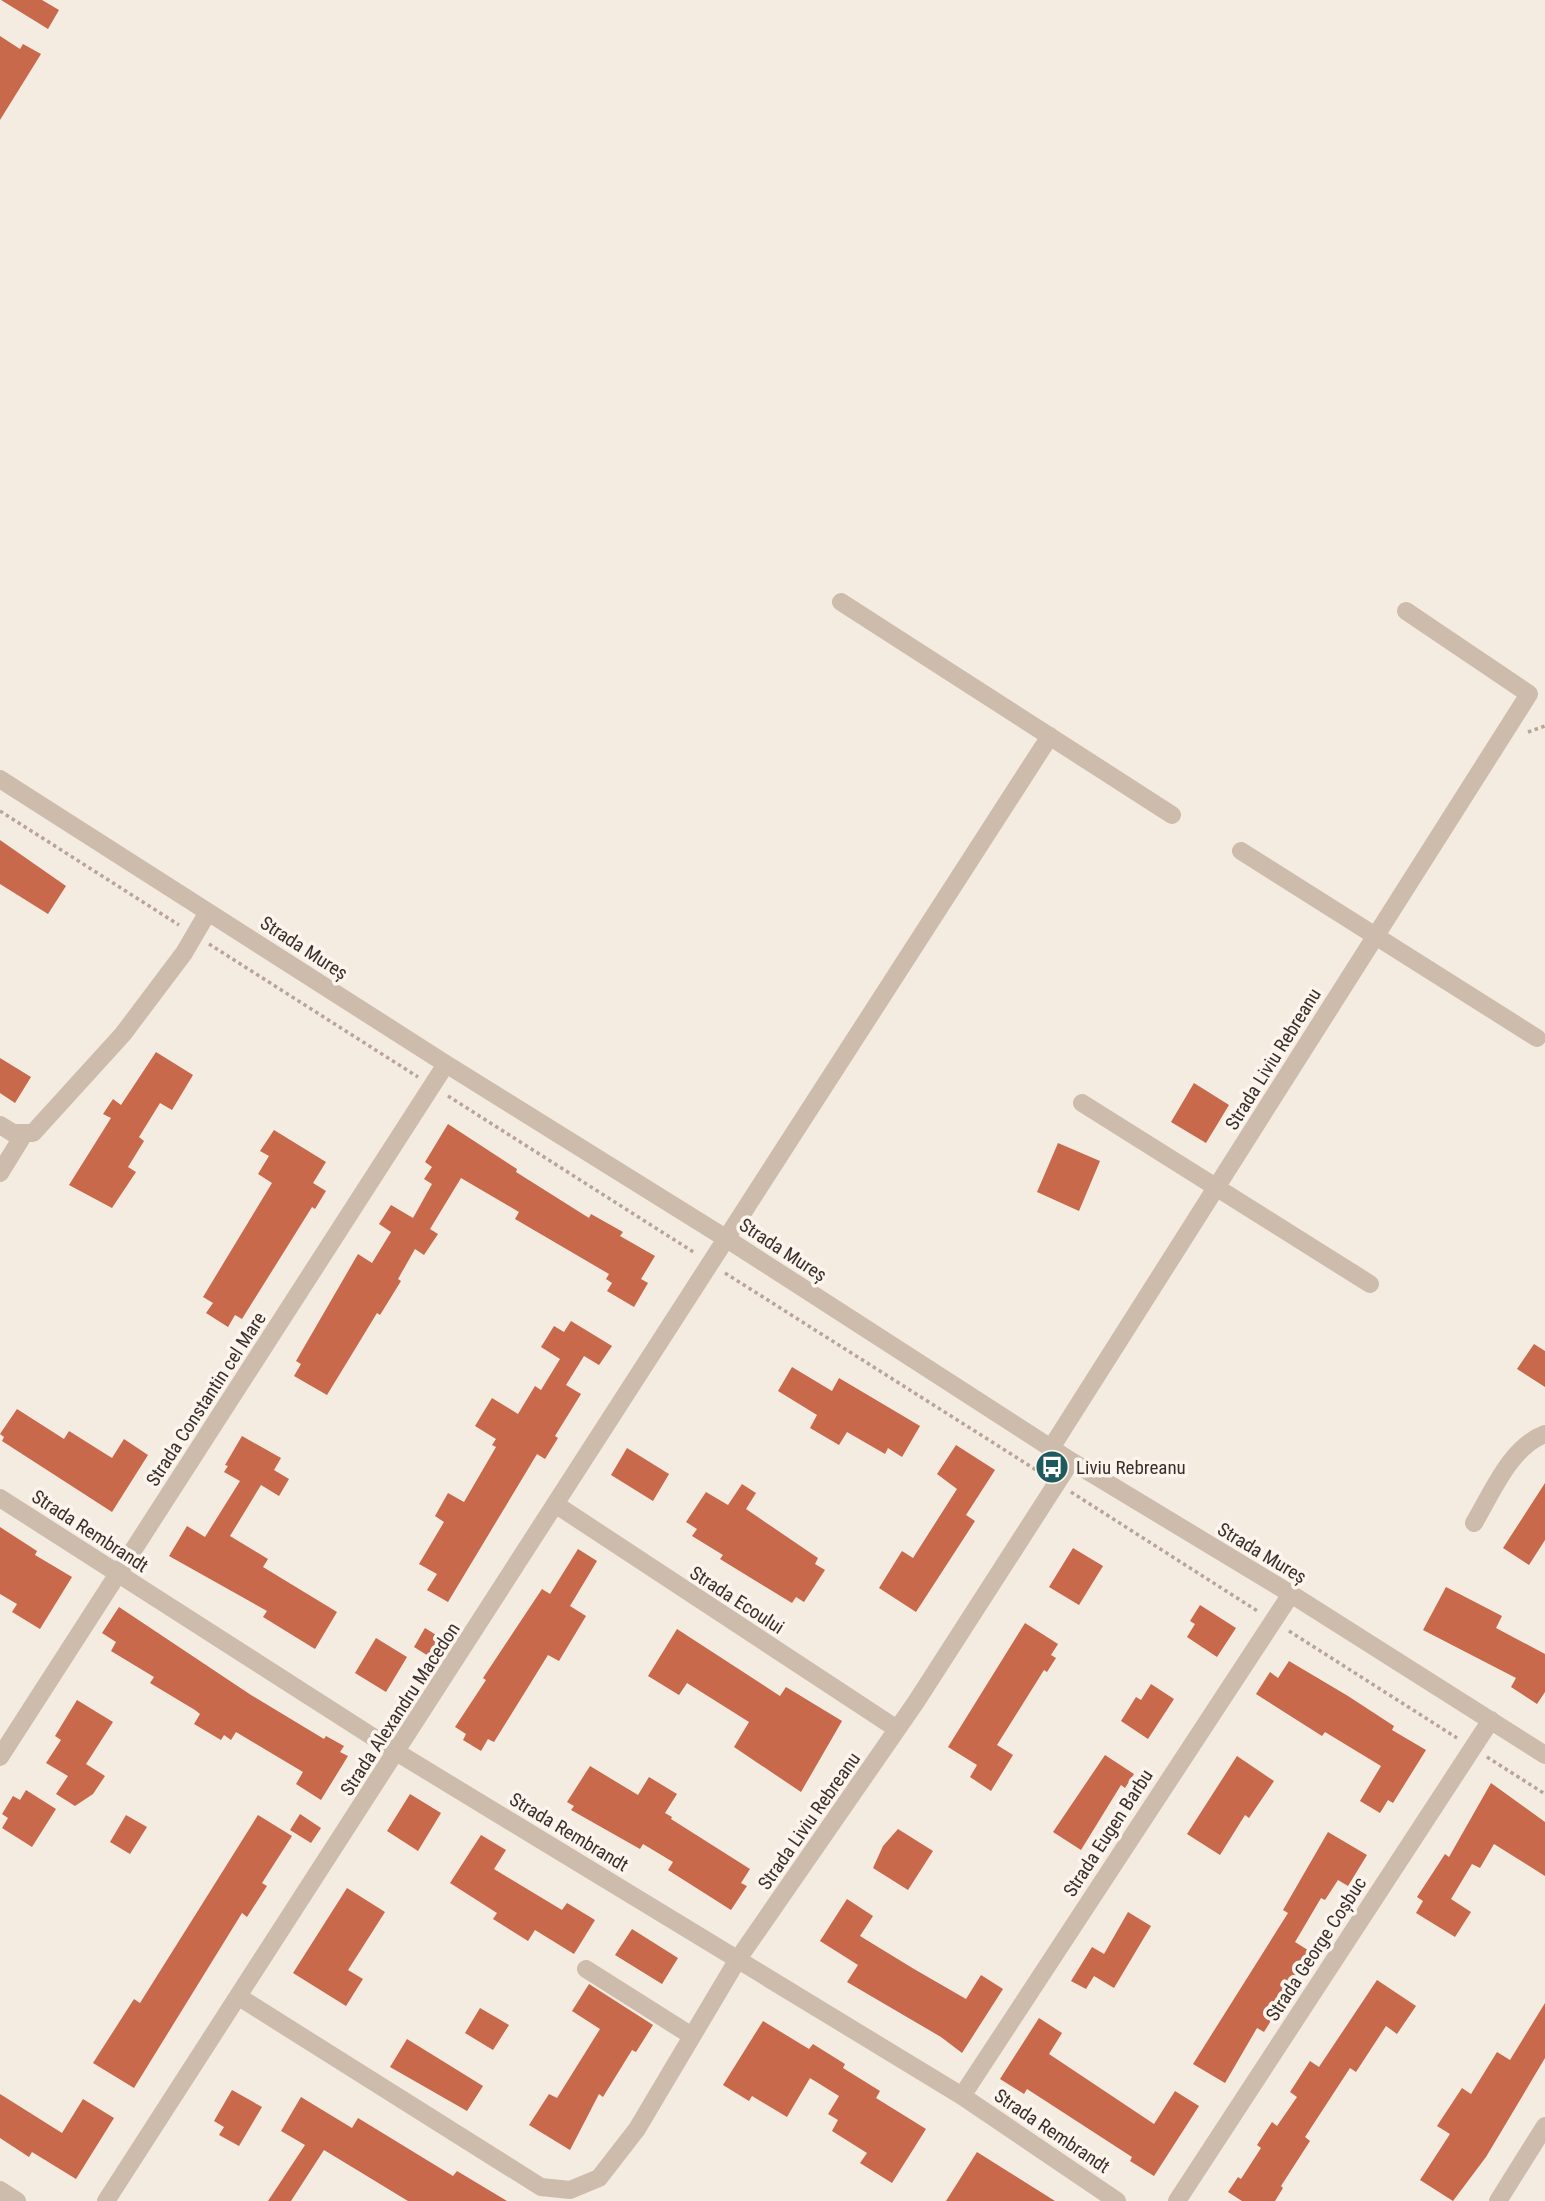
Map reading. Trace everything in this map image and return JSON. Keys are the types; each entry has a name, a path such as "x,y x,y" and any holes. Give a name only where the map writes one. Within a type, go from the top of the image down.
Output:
{"street":[{"path":"841,602 1172,814"},
{"name":"Strada Liviu Rebreanu","path":"1051,1448 1529,694 1406,611"},
{"name":"Strada Alexandru Macedon","path":"106,2201 398,1752 1050,736"},
{"name":"Strada Mureș","path":"0,779 446,1064 727,1239 1071,1461 1291,1594 1545,1755"},
{"path":"1241,851 1537,1038"},
{"path":"0,1125 13,1133 33,1133 123,1034 195,935 208,912"},
{"name":"Strada Constantin cel Mare","path":"0,1757 446,1064"},
{"path":"1082,1103 1370,1284"},
{"path":"0,1173 24,1134"},
{"path":"1474,1523 1511,1463 1525,1446 1545,1434"},
{"name":"Strada Liviu Rebreanu","path":"239,1997 541,2187 570,2190 599,2178 637,2129 738,1959 897,1729 1071,1461"},
{"name":"Strada Rembrandt","path":"0,1498 398,1752 962,2096 1118,2201"},
{"name":"Strada Ecoului","path":"555,1504 897,1729"},
{"name":"Strada Eugen Barbu","path":"962,2096 1291,1594"},
{"name":"Strada George Coșbuc","path":"1177,2201 1491,1720"},
{"path":"586,1969 692,2036"},
{"path":"1498,2201 1545,2126"},
{"path":"0,2190 17,2201"}],"path":[{"path":"0,811 1545,1794"}],"building":[{"path":"1,0 42,0 59,10 48,29"},
{"path":"0,36 20,49 23,44 41,54 0,120"},
{"path":"0,840 66,886 48,914 0,884"},
{"path":"156,1052 193,1075 172,1110 160,1103 139,1137 144,1141 128,1167 136,1172 112,1208 69,1185 111,1118 103,1114 113,1099 121,1105"},
{"path":"0,1058 31,1077 15,1103 0,1093"},
{"path":"1194,1083 1229,1105 1206,1143 1171,1122"},
{"path":"448,1124 517,1169 516,1172 589,1218 591,1214 623,1232 620,1236 655,1256 641,1279 648,1283 634,1307 607,1291 612,1283 606,1279 609,1274 515,1219 519,1212 461,1178 430,1229 438,1234 424,1255 415,1249 398,1279 401,1281 380,1315 377,1313 327,1395 294,1376 301,1364 296,1361 358,1254 372,1263 391,1232 379,1224 391,1205 413,1218 432,1184 424,1179 432,1167 425,1162"},
{"path":"274,1130 326,1162 313,1183 326,1191 315,1209 312,1207 242,1319 235,1315 228,1327 206,1313 213,1303 203,1297 272,1183 258,1174 269,1156 260,1151"},
{"path":"1058,1143 1100,1161 1079,1211 1037,1192"},
{"path":"571,1321 612,1346 599,1365 584,1356 566,1385 581,1394 555,1436 558,1438 545,1459 537,1454 448,1602 427,1590 437,1574 419,1564 444,1522 435,1516 448,1493 464,1502 496,1447 492,1445 496,1439 475,1426 492,1398 518,1414 535,1386 541,1390 560,1359 541,1347 554,1326 564,1332"},
{"path":"1534,1344 1545,1351 1545,1387 1517,1369"},
{"path":"792,1367 832,1391 839,1378 920,1426 902,1457 888,1448 885,1454 847,1432 839,1445 810,1428 817,1415 778,1391"},
{"path":"17,1409 64,1439 69,1431 112,1458 124,1439 148,1455 112,1512 2,1441 4,1437 0,1434"},
{"path":"242,1436 281,1458 274,1470 289,1479 279,1496 261,1485 230,1536 268,1559 263,1567 337,1612 315,1649 263,1617 267,1611 169,1556 187,1526 205,1537 240,1481 224,1472 228,1466 225,1465"},
{"path":"956,1445 995,1470 966,1515 975,1521 916,1612 879,1588 902,1551 913,1558 957,1489 937,1474"},
{"path":"627,1448 669,1474 653,1501 611,1475"},
{"path":"1545,1483 1545,1540 1529,1565 1503,1548"},
{"path":"742,1484 756,1493 746,1509 818,1558 815,1564 825,1570 804,1602 796,1597 792,1603 720,1559 723,1555 692,1536 697,1529 686,1522 706,1492 728,1505"},
{"path":"0,1527 37,1551 35,1555 72,1577 40,1629 12,1612 17,1604 0,1594"},
{"path":"1073,1548 1103,1566 1079,1605 1049,1587"},
{"path":"578,1549 597,1561 570,1606 586,1616 559,1661 548,1655 494,1742 488,1739 481,1751 463,1740 466,1734 455,1727 486,1680 483,1678 542,1589 550,1594"},
{"path":"1446,1587 1502,1616 1496,1628 1545,1654 1545,1692 1537,1704 1511,1687 1516,1678 1423,1630"},
{"path":"1200,1605 1236,1628 1217,1657 1187,1637 1195,1624 1190,1621"},
{"path":"119,1607 251,1695 324,1739 326,1736 344,1746 340,1752 348,1756 321,1800 296,1784 303,1772 236,1732 231,1740 224,1735 221,1740 194,1724 200,1714 150,1683 154,1677 111,1651 116,1642 102,1633"},
{"path":"1025,1623 1058,1644 1051,1655 1056,1658 1047,1672 1044,1670 997,1745 1013,1755 991,1791 970,1777 977,1765 948,1747"},
{"path":"425,1628 441,1638 430,1657 414,1647"},
{"path":"677,1629 780,1696 786,1687 842,1721 801,1792 734,1747 749,1722 687,1683 679,1695 648,1676"},
{"path":"376,1638 407,1657 386,1692 355,1673"},
{"path":"1289,1661 1348,1696 1394,1726 1392,1730 1426,1750 1393,1803 1388,1800 1380,1813 1360,1801 1381,1766 1325,1732 1322,1736 1256,1694 1270,1672 1278,1678"},
{"path":"1151,1684 1174,1699 1148,1739 1121,1721 1136,1697 1141,1700"},
{"path":"77,1700 113,1722 86,1764 105,1776 93,1794 75,1806 56,1794 68,1776 46,1763 61,1740 55,1736"},
{"path":"1105,1755 1134,1774 1125,1788 1121,1785 1081,1850 1053,1832"},
{"path":"1237,1756 1274,1781 1249,1818 1245,1815 1220,1855 1187,1834"},
{"path":"590,1766 638,1795 649,1777 677,1794 665,1813 750,1869 741,1883 747,1886 731,1910 668,1870 673,1862 643,1844 640,1849 571,1810 574,1806 567,1802"},
{"path":"1491,1783 1545,1822 1545,1876 1494,1844 1480,1868 1472,1864 1451,1899 1471,1912 1455,1937 1416,1913 1423,1901 1417,1897 1445,1854 1449,1857"},
{"path":"26,1790 56,1809 32,1847 2,1828 8,1818 2,1814 13,1796 20,1800"},
{"path":"410,1794 441,1813 418,1851 387,1831"},
{"path":"300,1814 321,1828 311,1843 290,1830"},
{"path":"126,1815 147,1827 130,1854 110,1842"},
{"path":"258,1815 292,1836 262,1883 267,1886 247,1917 242,1913 134,2088 93,2063 134,1999 140,2003"},
{"path":"898,1829 933,1851 908,1890 873,1868 883,1846"},
{"path":"1328,1832 1367,1855 1348,1886 1338,1880 1325,1900 1321,1898 1295,1942 1311,1952 1282,1997 1285,1998 1264,2032 1257,2028 1225,2083 1193,2064 1288,1913 1283,1910"},
{"path":"481,1835 506,1850 494,1869 562,1910 567,1903 595,1920 574,1954 535,1930 528,1941 493,1919 497,1913 450,1883"},
{"path":"347,1888 385,1912 348,1970 363,1979 346,2006 293,1973"},
{"path":"847,1899 873,1916 860,1936 966,1999 981,1975 1003,1989 962,2053 941,2037 847,1982 858,1965 820,1941"},
{"path":"1128,1912 1151,1926 1114,1988 1094,1976 1086,1989 1071,1981 1092,1947 1104,1954"},
{"path":"632,1929 678,1958 662,1984 615,1955"},
{"path":"1377,1980 1416,2006 1397,2034 1386,2026 1356,2072 1350,2068 1305,2137 1310,2141 1281,2186 1283,2188 1275,2201 1242,2201 1228,2192 1238,2177 1241,2179 1261,2148 1257,2145 1272,2122 1277,2126 1297,2097 1290,2092 1310,2061 1319,2067"},
{"path":"589,1984 653,2025 636,2052 632,2050 603,2097 599,2094 570,2150 529,2125 549,2094 557,2098 600,2029 572,2011"},
{"path":"1545,2003 1545,2058 1486,2157 1453,2201 1420,2180 1450,2134 1437,2126 1462,2088 1471,2094 1497,2052 1510,2060"},
{"path":"480,2008 509,2025 493,2050 465,2033"},
{"path":"1039,2018 1062,2033 1049,2054 1154,2124 1175,2091 1199,2106 1154,2176 1130,2161 1132,2157 1027,2089 1024,2094 1000,2079"},
{"path":"763,2021 809,2049 813,2044 845,2064 843,2068 880,2091 876,2098 926,2129 892,2183 860,2163 867,2153 832,2131 838,2120 828,2114 839,2096 810,2078 787,2117 752,2096 749,2101 723,2085"},
{"path":"407,2039 483,2086 467,2111 390,2067"},
{"path":"232,2090 262,2107 239,2146 219,2135 224,2127 214,2121"},
{"path":"0,2094 62,2133 83,2099 114,2118 76,2179 32,2152 29,2157 0,2138"},
{"path":"301,2097 352,2128 358,2118 453,2176 457,2171 507,2201 408,2201 324,2150 291,2201 268,2201 305,2145 281,2131"},
{"path":"977,2152 1055,2201 946,2201"}],"place":[{"name":"Liviu Rebreanu","path":"1052,1467"}]}
